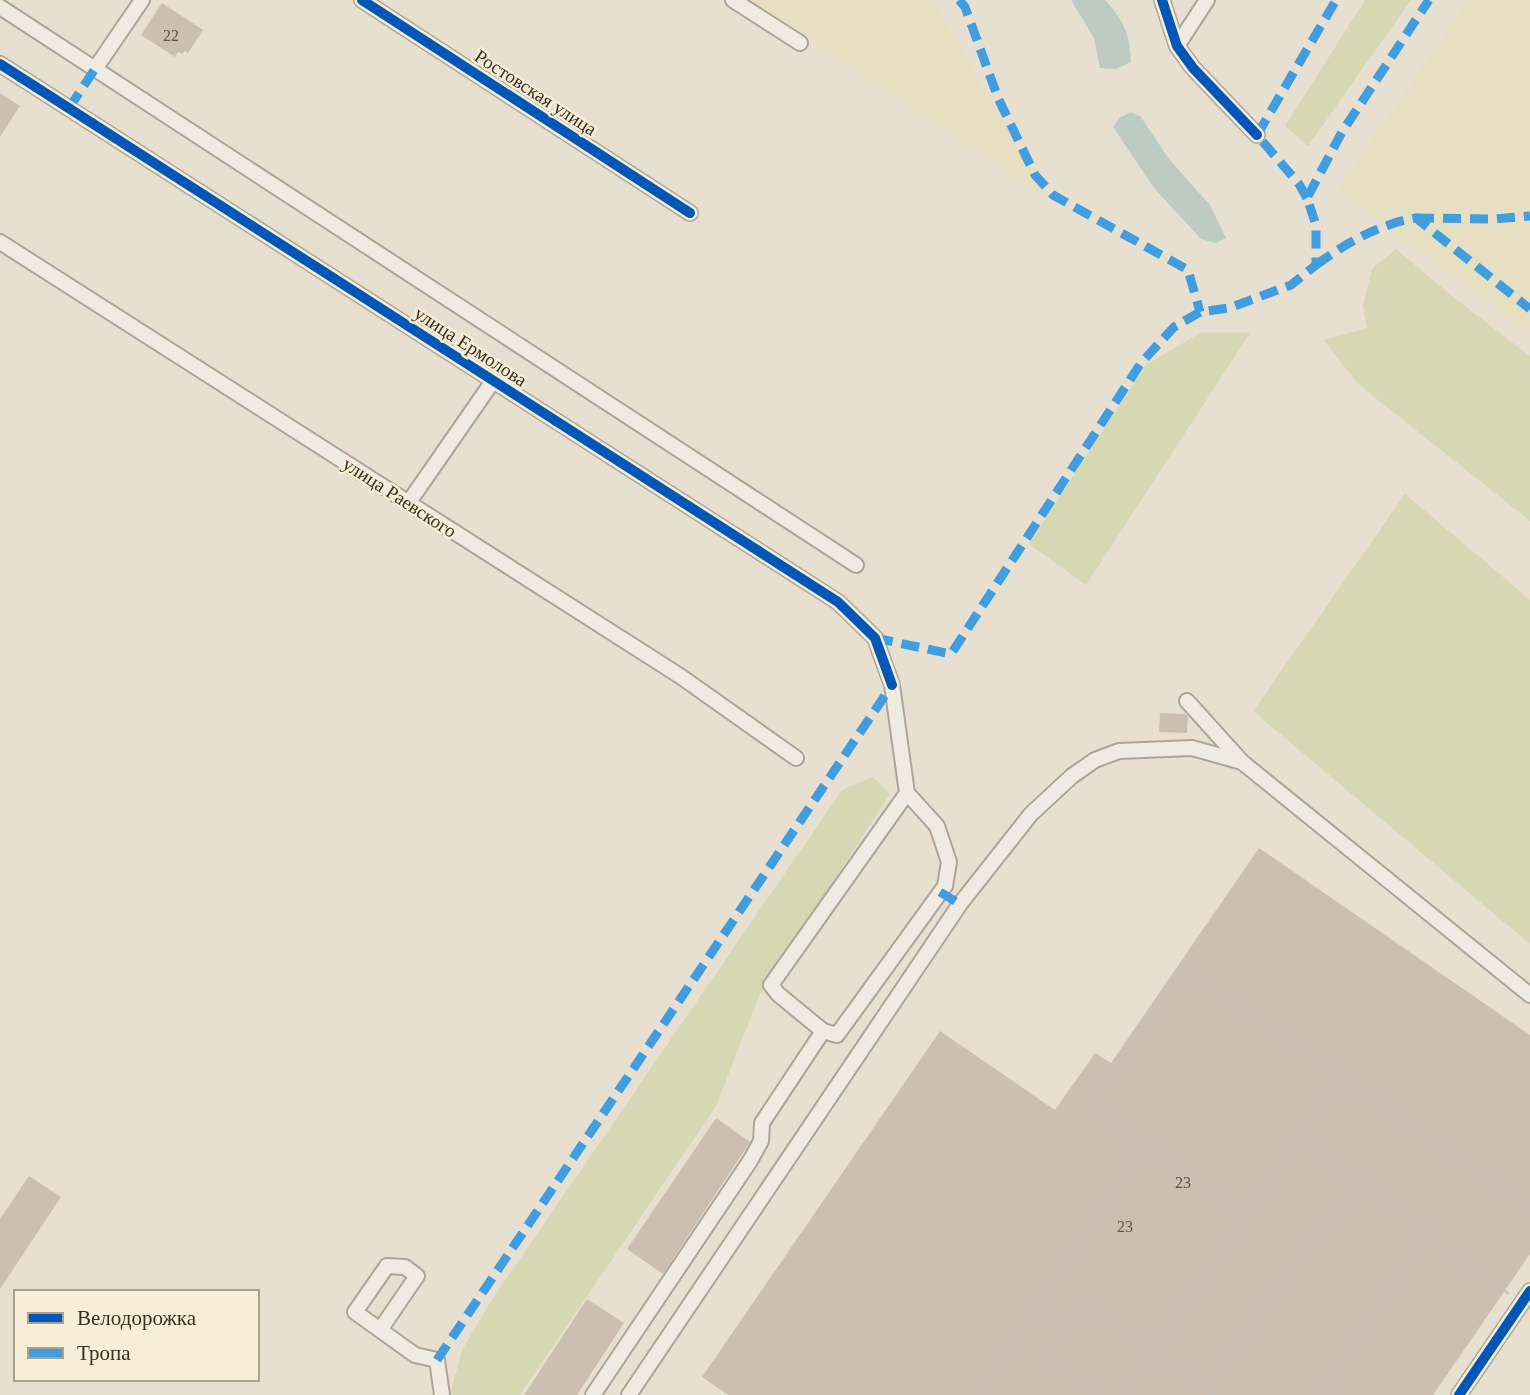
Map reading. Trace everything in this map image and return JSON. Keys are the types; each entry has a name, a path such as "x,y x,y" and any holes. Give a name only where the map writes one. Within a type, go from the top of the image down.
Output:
{"street":[{"path":"95,69 142,0"},
{"name":"Ростовская улица","path":"362,0 690,213"},
{"path":"733,0 800,43"},
{"path":"1162,0 1177,46 1193,68 1257,135"},
{"path":"1177,46 1207,0"},
{"name":"улица Ермолова","path":"0,7 856,565"},
{"name":"улица Ермолова","path":"0,64 838,602 875,638 892,685 907,793"},
{"name":"улица Раевского","path":"0,242 680,676 796,758"},
{"path":"409,502 493,381"},
{"path":"1188,701 1242,762 1530,995"},
{"path":"629,1395 960,904 1031,814 1072,776 1095,760 1119,751 1192,748 1242,762"},
{"path":"907,793 937,826 949,862 945,886 837,1035 823,1031 778,994 771,985 907,793"},
{"path":"593,1395 750,1161 761,1141 762,1123 823,1031"},
{"path":"380,1330 417,1276 405,1267 387,1266 355,1312 380,1330 415,1355 437,1360 442,1395"},
{"path":"1459,1395 1530,1291"}],"path":[{"path":"1247,1215 1088,1105 1181,968 1530,1208"},
{"path":"1123,1395 1340,1077"},
{"path":"1299,1139 1432,1231 1319,1395"},
{"path":"977,1395 1147,1146"},
{"path":"1208,1390 1320,1227 1327,1232 1362,1182"},
{"path":"1428,1237 1505,1290 1519,1308"},
{"path":"1098,1395 1044,1358 1082,1303 1215,1395"},
{"path":"1035,1311 1064,1330"},
{"path":"1326,1385 1340,1395"}],"shaded area":[{"path":"752,0 934,0 1047,197"},
{"path":"1071,0 1105,0 1125,28 1131,62 1116,69 1100,68 1094,38"},
{"path":"1468,0 1530,0 1530,334 1338,189"},
{"path":"1132,112 1141,117 1169,159 1210,205 1226,238 1216,243 1201,239 1154,188 1113,127 1120,117"}],"green space":[{"path":"1365,0 1411,0 1308,146 1285,126"},
{"path":"1396,249 1530,356 1530,521 1358,384 1324,340 1367,328 1363,305 1372,269"},
{"path":"1200,333 1250,333 1086,585 1029,544 1146,365"},
{"path":"1405,494 1530,600 1530,944 1253,711"},
{"path":"873,777 890,794 759,996 716,1106 520,1395 450,1395 462,1350 491,1301 842,790"}],"building":[{"path":"162,3 203,30 188,53 178,52 175,57 141,35"},
{"path":"0,93 20,106 0,137"},
{"path":"1160,713 1186,714 1187,733 1159,732"},
{"path":"1259,848 1530,1035 1530,1254 1433,1395 728,1395 702,1377 940,1031 1055,1110 1095,1053 1111,1063"},
{"path":"716,1118 750,1142 663,1274 627,1249"},
{"path":"29,1176 61,1197 0,1289 0,1219"},
{"path":"587,1299 624,1323 577,1395 524,1395"}],"marked path":[{"path":"959,0 965,7 998,98 1035,175 1053,195 1188,270 1200,312"},
{"path":"1307,198 1299,184 1257,135 1336,0"},
{"path":"875,638 951,654 1141,363 1174,327 1200,312 1229,308 1291,285 1316,265 1316,225 1307,198 1342,132 1429,0"},
{"path":"69,108 95,69"},
{"path":"1416,218 1494,219 1530,216"},
{"path":"1316,265 1363,236 1416,218 1530,309"},
{"path":"437,1360 892,685"},
{"path":"940,892 960,904"}],"cycle path":[{"path":"362,0 690,213"},
{"path":"1162,0 1177,46 1193,68 1257,135"},
{"path":"0,64 838,602 875,638 892,685"},
{"path":"1459,1395 1530,1291"}]}
